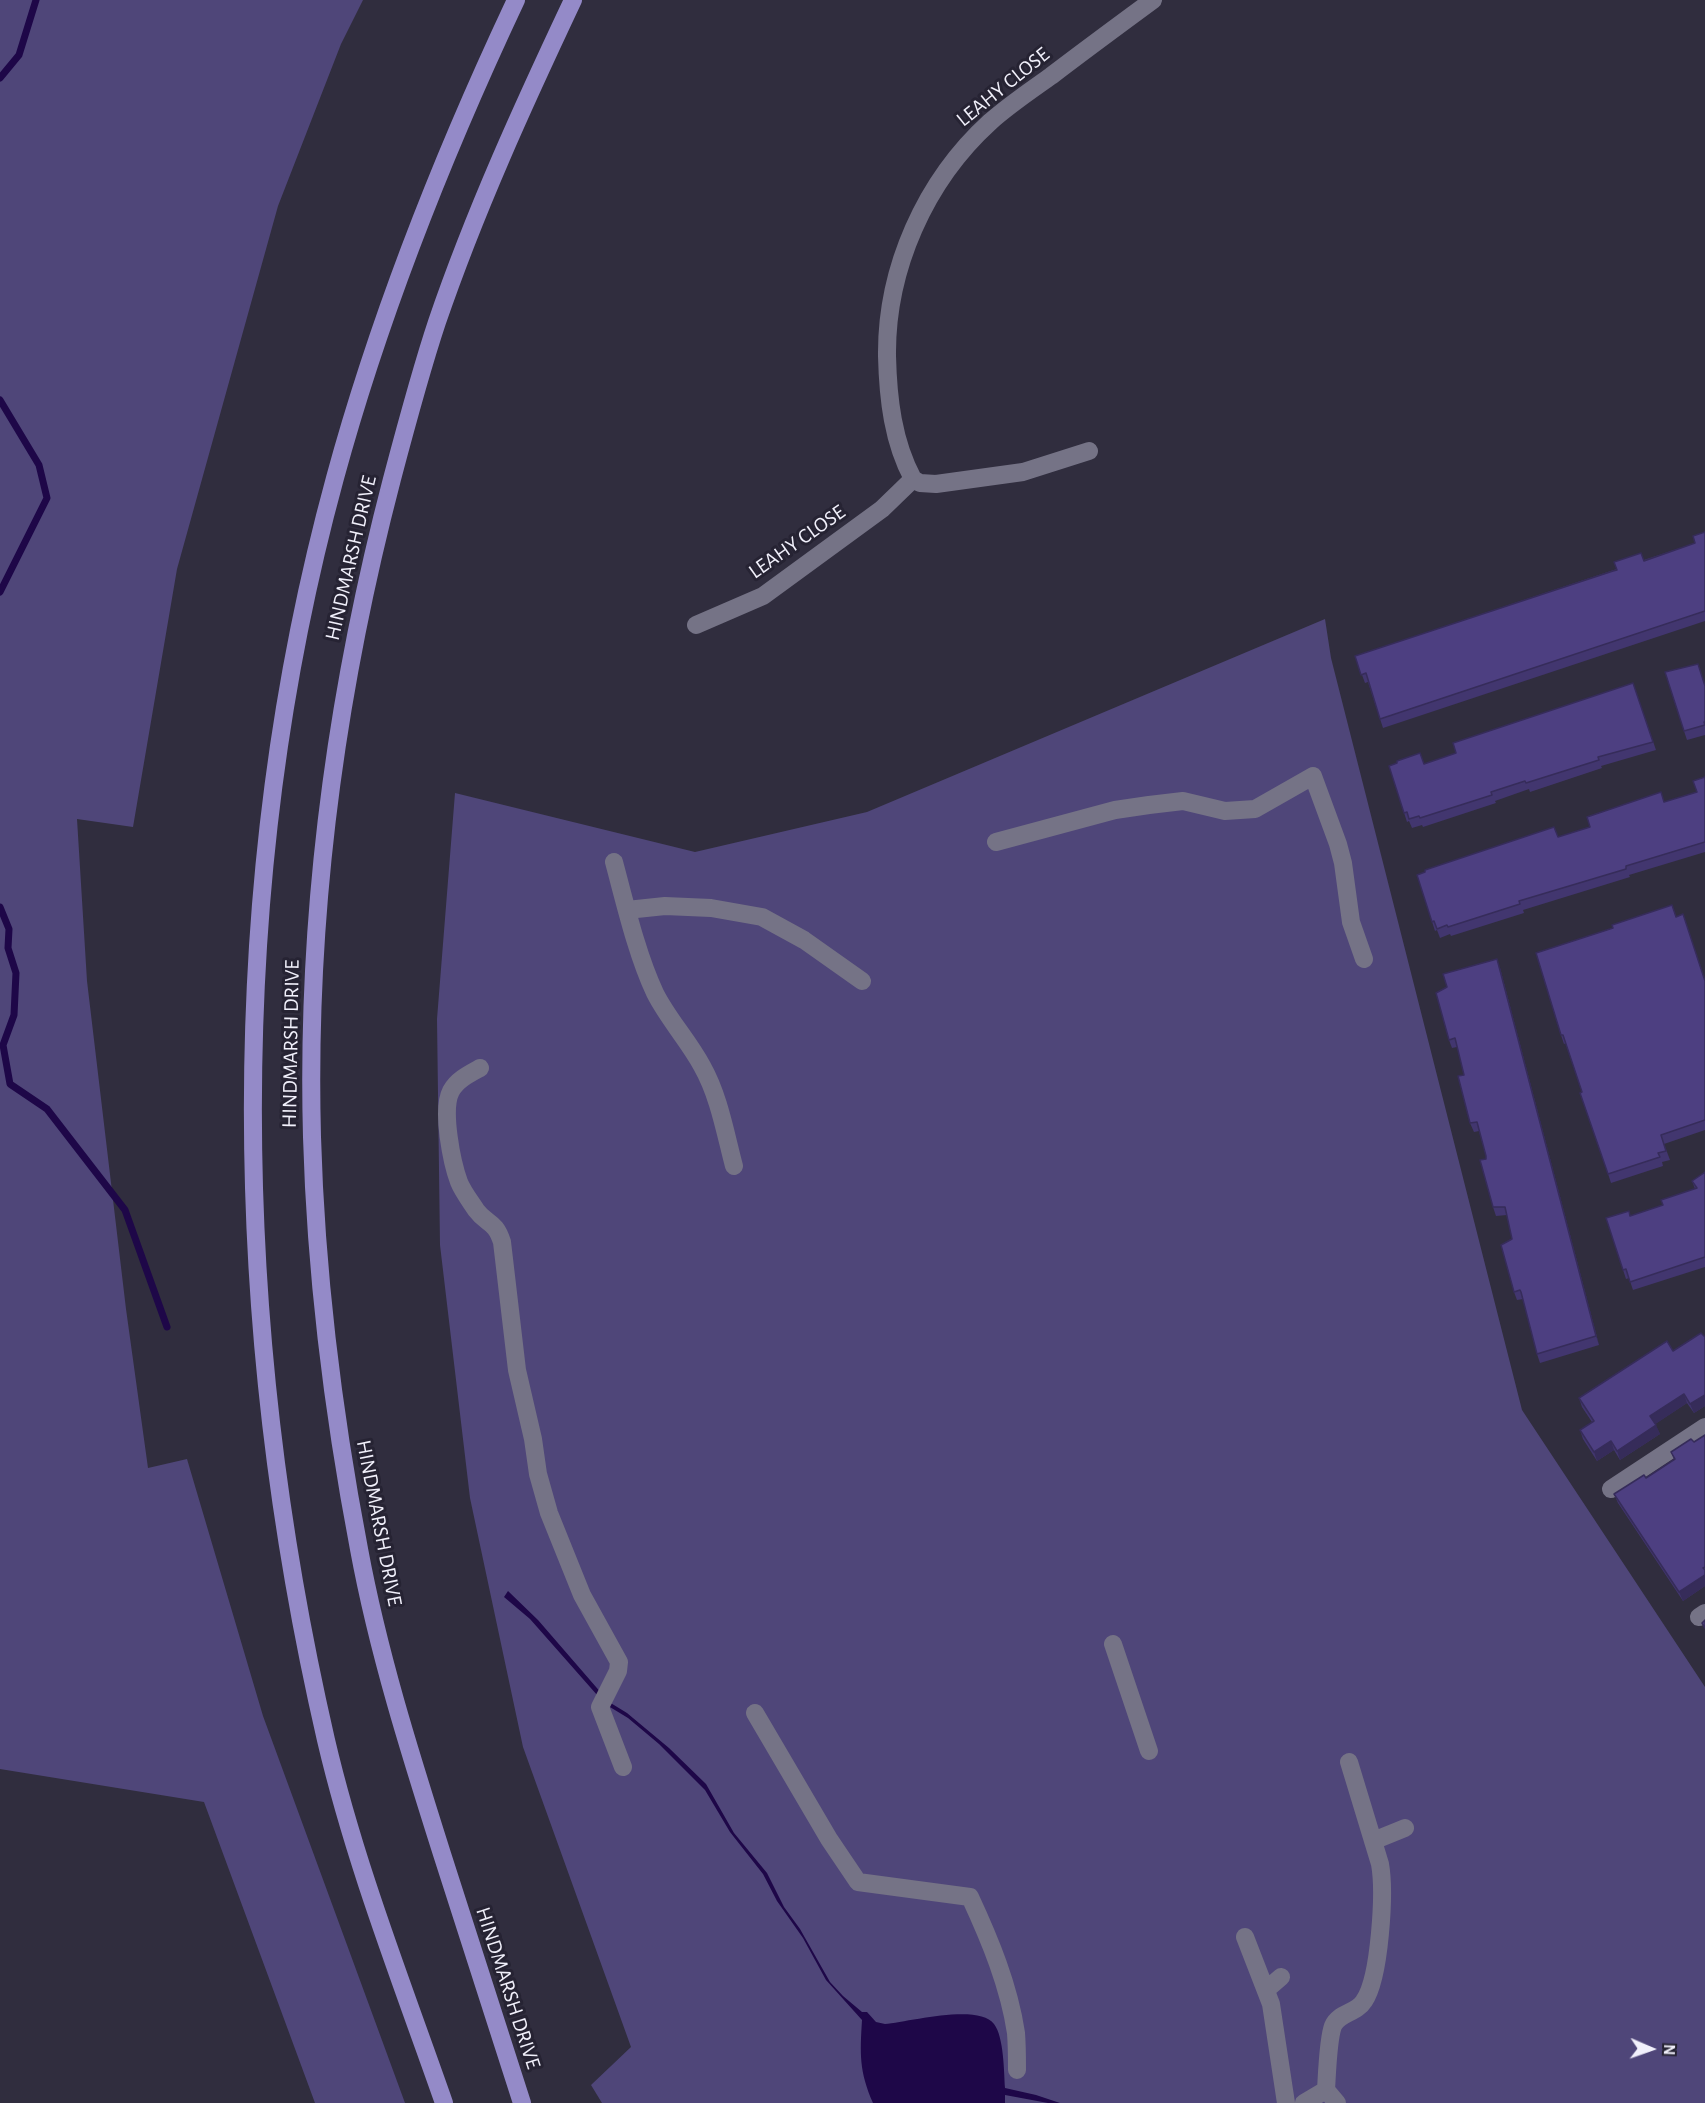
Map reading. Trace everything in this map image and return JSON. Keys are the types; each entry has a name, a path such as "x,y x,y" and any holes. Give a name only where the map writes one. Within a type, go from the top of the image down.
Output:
{"main road":[{"name":"HINDMARSH DRIVE","path":"444,2103 374,1903 350,1825 328,1746 300,1619 277,1476 257,1275 254,1054 260,920 275,783 300,630 334,482 374,347 402,265 439,172 516,0"},
{"name":"HINDMARSH DRIVE","path":"522,2103 415,1770 385,1664 359,1551 327,1344 318,1250 312,1137 312,1045 316,946 333,772 353,644 380,525 406,424 436,324 481,203 573,0"}],"street":[{"name":"LEAHY CLOSE","path":"696,625 763,596 882,509 913,479 900,449 887,379 887,346 892,297 912,230 960,152 988,123 1153,0"},
{"path":"913,479 920,483 936,483 1023,472 1089,450"},
{"path":"996,842 1115,810 1183,801 1225,811 1246,811 1255,809 1313,776 1338,844 1343,863 1351,922 1364,959"},
{"path":"614,862 627,910 654,990 668,1018 701,1065 714,1092 734,1166"},
{"path":"627,910 665,906 711,908 762,917 804,940 862,981"},
{"path":"480,1068 457,1082 450,1093 448,1120 454,1161 460,1184 478,1213 496,1226 502,1242 517,1370 533,1439 538,1474 549,1513 582,1595 619,1662 618,1671 600,1707 623,1767"},
{"path":"1611,1489 1705,1427"},
{"path":"1113,1644 1149,1751"},
{"path":"755,1713 829,1839 858,1882 970,1898 989,1939 1006,1994 1016,2033 1017,2070"},
{"path":"1304,2103 1331,2097 1334,2024 1338,2018 1354,2010 1364,2001 1370,1990 1375,1970 1382,1903 1382,1875 1349,1762"},
{"path":"1373,1841 1405,1828"},
{"path":"1245,1936 1271,2004 1286,2103"},
{"path":"1266,1990 1281,1977"}],"shaded area":[{"path":"0,0 363,0 341,44 278,206 177,569 133,827 77,819 87,981 126,1309 148,1468 187,1459 263,1716 405,2103 315,2103 204,1802 0,1769"},
{"path":"1325,619 1331,658 1522,1410 1705,1687 1705,2103 602,2103 591,2085 631,2047 523,1747 470,1498 440,1245 437,1019 455,793 695,852 867,812"},
{"path":"508,1591 538,1620 609,1702 627,1713 669,1748 706,1784 734,1833 767,1873 784,1907 800,1929 830,1982 843,1996 862,2012 867,2012 876,2022 885,2024 942,2015 974,2015 986,2018 994,2024 1000,2037 1005,2088 1060,2103 1005,2095 1005,2103 873,2103 865,2081 862,2062 862,2020 826,1980 763,1874 730,1832 705,1790 659,1744 628,1718 605,1704 530,1619 504,1597"}],"building":[{"path":"1705,532 1705,611 1380,719 1366,673 1361,675 1355,656 1617,570 1614,562 1641,553 1644,561 1695,543 1693,536"},
{"path":"1698,664 1705,686 1705,725 1684,731 1665,672"},
{"path":"1633,683 1653,742 1598,757 1599,760 1491,792 1492,795 1420,818 1419,816 1409,819 1407,812 1404,813 1389,766 1397,761 1420,753 1424,764 1456,753 1453,743"},
{"path":"1705,777 1705,842 1626,866 1626,869 1519,901 1520,904 1448,927 1447,925 1437,929 1434,921 1432,922 1417,875 1425,870 1554,827 1558,837 1590,827 1587,817 1661,792 1664,802 1697,792 1693,781"},
{"path":"1672,905 1676,917 1683,914 1705,981 1705,1120 1661,1135 1666,1151 1658,1153 1660,1157 1608,1174 1536,953 1613,928 1612,925"},
{"path":"1497,959 1596,1336 1537,1354 1521,1292 1520,1290 1514,1292 1501,1245 1512,1239 1505,1207 1493,1207 1480,1160 1486,1159 1486,1156 1477,1122 1470,1123 1458,1076 1464,1075 1455,1038 1449,1040 1436,993 1447,987 1443,974"},
{"path":"1705,1172 1705,1257 1630,1282 1626,1269 1623,1270 1606,1218 1629,1211 1630,1216 1663,1205 1661,1200 1697,1188 1692,1181"},
{"path":"1701,1333 1705,1337 1705,1395 1690,1404 1684,1394 1650,1416 1656,1425 1617,1451 1611,1441 1594,1452 1580,1430 1594,1421 1579,1398 1667,1341 1673,1351"},
{"path":"1705,1435 1705,1567 1703,1568 1705,1575 1679,1592 1614,1494 1644,1475 1646,1478 1675,1459 1671,1452 1691,1439 1694,1442"}],"waterway":[{"path":"0,78 19,55 36,0"},
{"path":"0,400 39,465 47,498 0,592"},
{"path":"0,907 9,929 8,948 16,973 14,1015 3,1045 10,1084 47,1109 125,1210 167,1327"}]}
